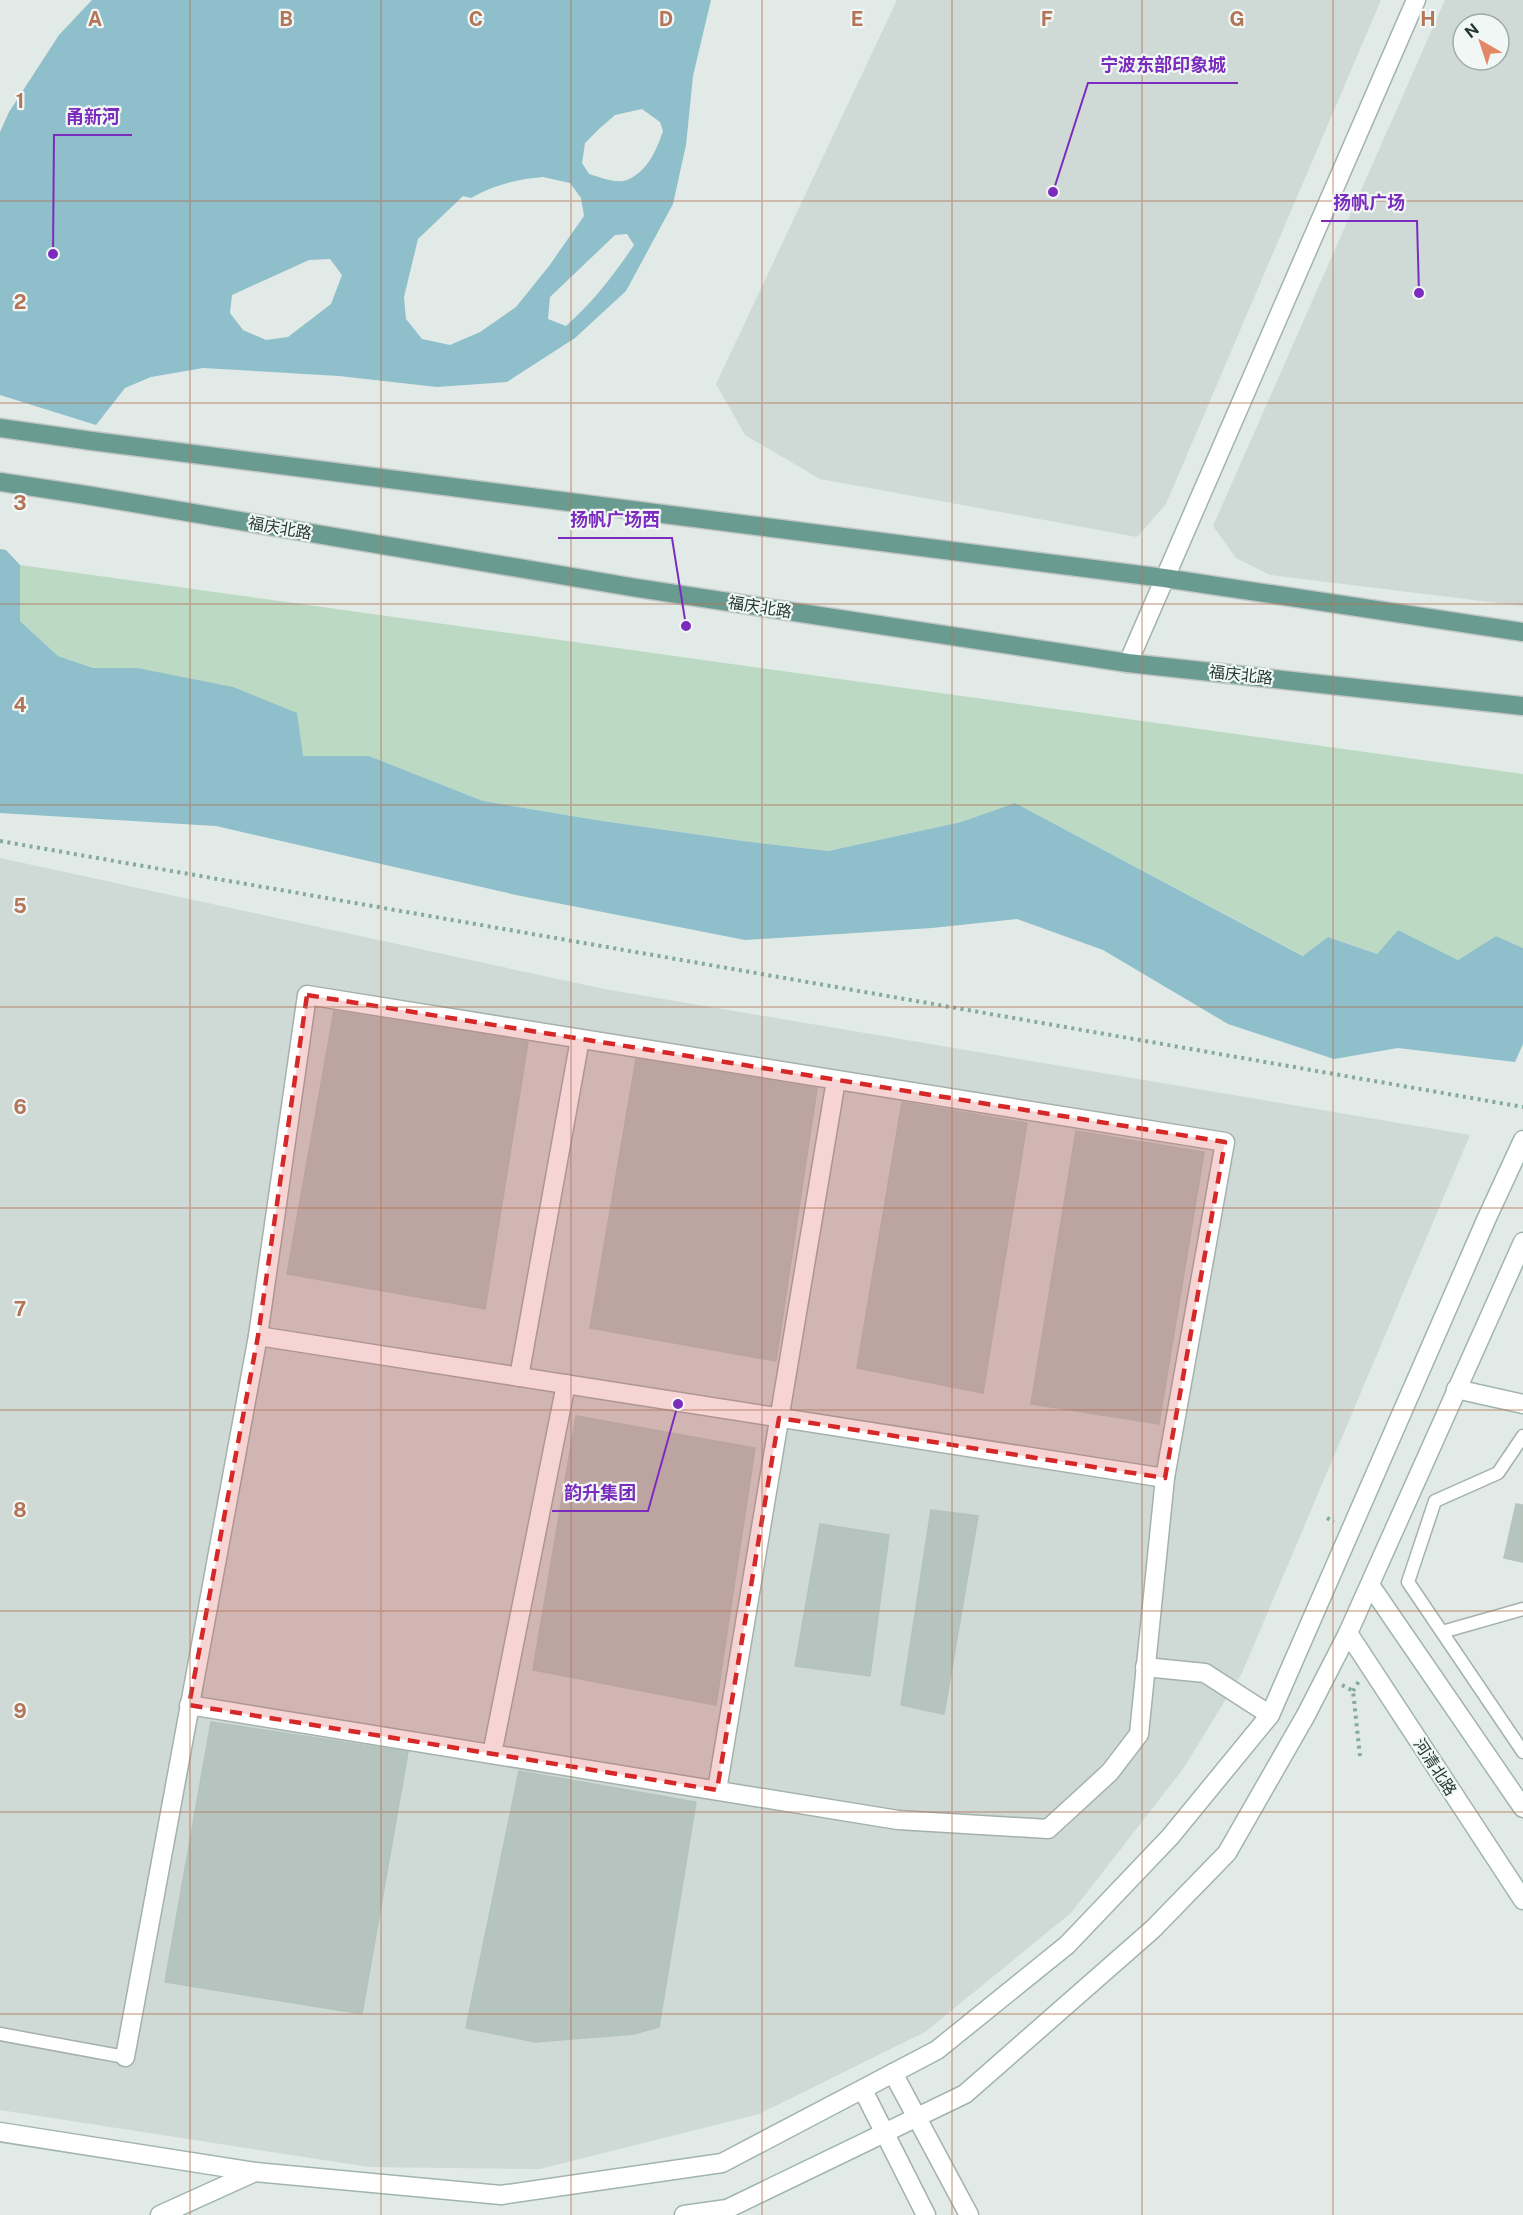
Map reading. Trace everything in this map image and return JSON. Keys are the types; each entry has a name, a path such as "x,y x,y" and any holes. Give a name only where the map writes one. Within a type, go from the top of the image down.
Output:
{"main road":[{"path":"0,428 1164,578 1523,632"},
{"name":"福庆北路","path":"0,482 637,588 1128,663 1523,706"}],"street":[{"path":"1128,663 1416,0"},
{"path":"125,2057 189,1706 258,1336 307,995 1225,1143 1165,1478 1139,1734 1110,1772 1048,1829 898,1820 189,1706"},
{"path":"519,1377 580,1039"},
{"path":"717,1790 836,1080"},
{"path":"0,2132 255,2172 501,2194 722,2163 937,2050 1067,1945 1170,1838 1270,1715 1485,1220 1523,1140"},
{"path":"684,2215 727,2209 964,2094 1153,1929 1227,1853 1306,1715 1348,1633 1523,1242"},
{"path":"258,1336 1165,1478"},
{"path":"492,1754 566,1384"},
{"path":"1456,1389 1523,1404"},
{"path":"1370,1585 1523,1808"},
{"name":"河清北路","path":"1348,1633 1523,1900"},
{"path":"1145,1667 1205,1673 1270,1715"},
{"path":"893,2073 969,2215"},
{"path":"863,2090 926,2215"},
{"path":"160,2215 255,2172"}],"lane":[{"path":"1523,1436 1498,1473 1435,1501 1408,1582 1523,1752"},
{"path":"1442,1632 1523,1609"},
{"path":"0,2034 125,2057"}],"path":[{"path":"0,841 1523,1107"}],"highlighted area":[{"path":"307,995 1225,1142 1165,1478 779,1418 717,1790 189,1705 258,1336"}],"shaded area":[{"path":"897,0 1381,0 1166,504 1137,537 820,479 745,435 716,384"},
{"path":"1445,0 1523,0 1523,606 1270,575 1236,558 1213,526"},
{"path":"0,858 604,989 1470,1135 1242,1673 1183,1769 1071,1913 925,2032 759,2114 540,2169 369,2167 0,2110"}],"green space":[{"path":"20,565 1523,774 1523,948 1496,936 1458,960 1398,930 1377,954 1328,937 1304,956 1015,803 961,822 828,851 596,820 483,801 369,756 303,756 137,668 93,668 58,656 20,621 16,596"}],"water":[{"path":"92,0 711,0 693,76 686,145 673,204 626,291 575,338 507,382 437,387 339,376 203,368 151,377 125,388 96,425 0,395 0,132 9,112 59,35","holes":["642,109 660,122 663,131 646,166 634,176 623,181 608,180 589,174 582,163 585,143 615,115","543,177 570,183 581,198 584,216 549,266 516,307 480,332 450,345 422,339 406,319 404,297 418,239 463,196 471,198 497,186","627,234 634,245 611,277 566,326 548,319 550,297 615,235","330,259 342,275 331,304 288,337 266,340 243,330 230,313 232,295 309,260"]},
{"path":"0,549 6,550 20,565 20,621 58,656 93,668 137,668 233,687 297,713 303,756 369,756 483,801 596,820 828,851 961,822 1015,803 1303,956 1328,937 1377,954 1398,930 1458,960 1496,936 1523,948 1523,1044 1515,1062 1398,1048 1334,1059 1228,1024 1103,950 1017,919 932,928 745,940 516,895 216,826 0,813"}],"building":[{"path":"334,1011 528,1042 485,1309 287,1274"},
{"path":"636,1059 817,1088 776,1361 590,1328"},
{"path":"902,1102 1027,1123 983,1393 857,1368"},
{"path":"1076,1131 1204,1152 1159,1424 1031,1404"},
{"path":"576,1416 755,1448 716,1705 533,1670"},
{"path":"1516,1504 1523,1505 1523,1562 1504,1558"},
{"path":"931,1510 978,1516 944,1714 901,1705"},
{"path":"820,1524 889,1535 870,1676 795,1666"},
{"path":"211,1722 408,1752 362,2014 165,1982"},
{"path":"519,1771 696,1802 659,2027 634,2034 535,2042 466,2028"}],"place":[{"name":"宁波东部印象城","path":"1053,192"},
{"name":"甬新河","path":"53,254"},
{"name":"扬帆广场","path":"1419,293"},
{"name":"扬帆广场西","path":"686,626"},
{"name":"韵升集团","path":"678,1404"}]}
